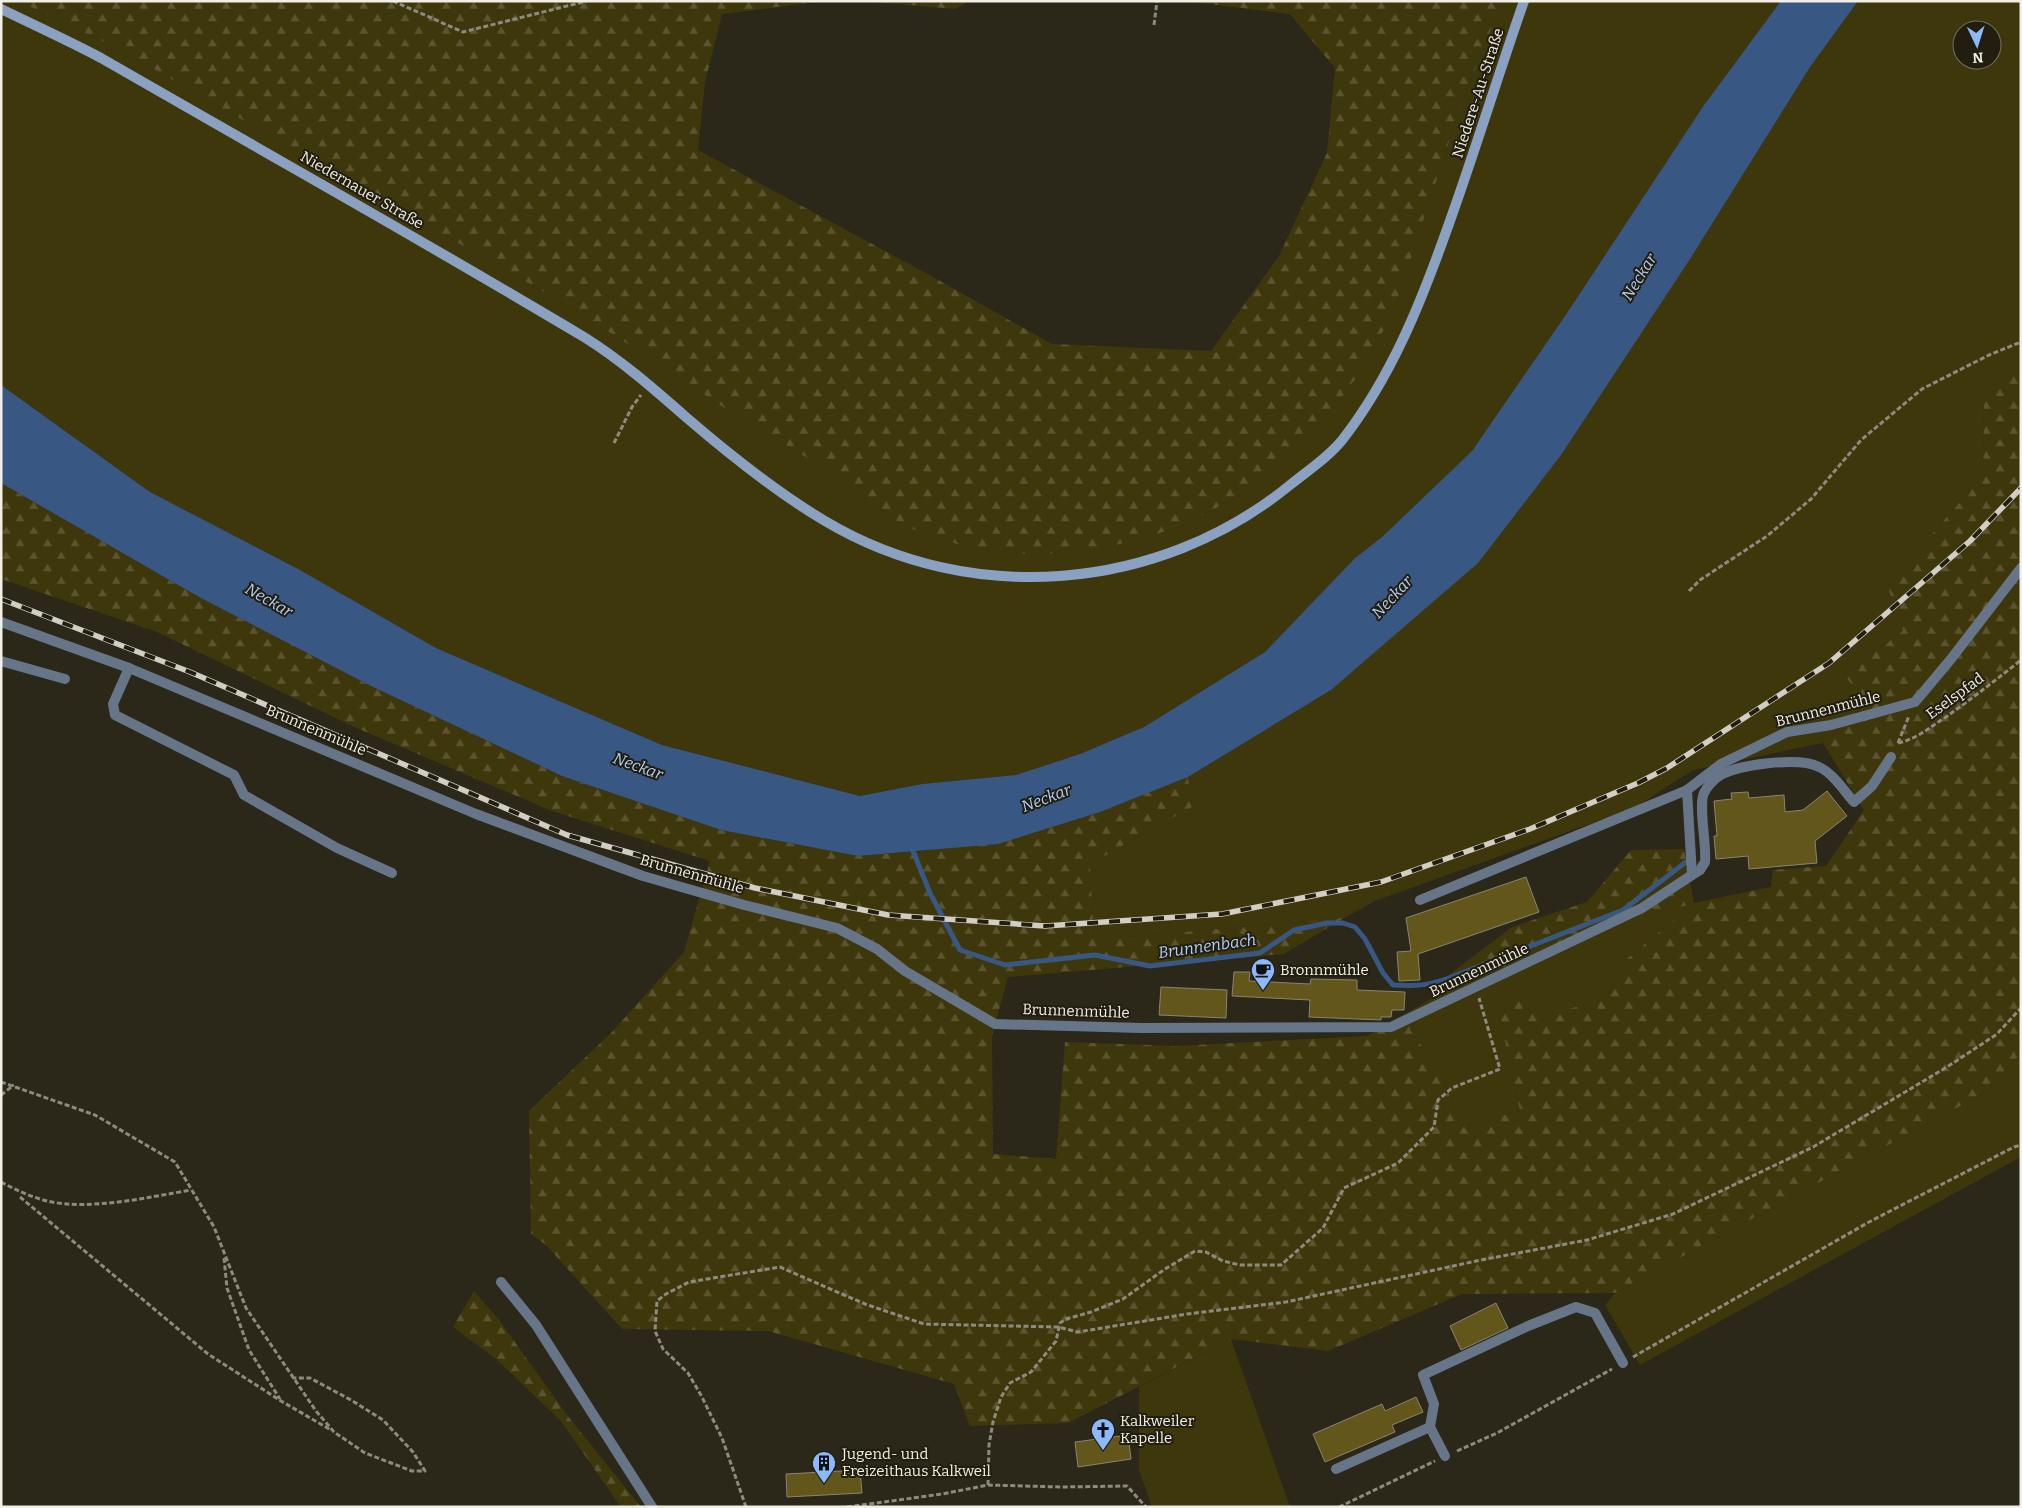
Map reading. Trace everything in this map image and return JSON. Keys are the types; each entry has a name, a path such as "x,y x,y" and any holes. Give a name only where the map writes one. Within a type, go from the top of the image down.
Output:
{"main road":[{"name":"Niedere-Au-Straße","path":"693,423 785,495 828,523 867,543 908,559 943,568 982,574 1027,577 1068,576 1114,569 1152,560 1217,534 1262,508 1339,445 1378,390 1425,291 1460,194 1524,1"},
{"name":"Niedernauer Straße","path":"1,9 97,56 591,341 649,384 693,423"}],"street":[{"path":"1914,702 1951,659 2021,568"},
{"name":"Brunnenmühle","path":"1,622 129,668 476,814 643,876 837,928 877,948 905,971 995,1024 1141,1028 1391,1027 1642,908 1692,875"},
{"path":"1,661 65,679"},
{"path":"129,668 113,704 115,715 234,775 244,796 336,848 392,873"},
{"name":"Brunnenmühle","path":"1420,900 1687,790 1721,764 1787,732 1831,725 1914,702"},
{"path":"1687,790 1692,875 1700,870 1705,862 1702,797 1718,776 1741,768 1767,764 1809,763 1825,770 1854,802 1872,786 1890,757"},
{"path":"501,1282 536,1325 652,1507"},
{"path":"1445,1456 1430,1427 1434,1404 1423,1375 1528,1326 1576,1306 1595,1313 1623,1363"},
{"path":"1336,1469 1430,1427"}],"path":[{"path":"393,1 463,32 587,1"},
{"path":"1154,25 1157,1"},
{"path":"1689,591 1700,580 1766,536 1811,498 1862,440 1922,390 1989,355 2021,342"},
{"path":"614,443 632,407 649,384"},
{"name":"Eselspfad","path":"1898,743 1912,740 1924,732 1974,697 2021,660"},
{"path":"1890,757 1898,743 1914,702"},
{"path":"988,1484 989,1445 993,1422 1001,1397 1010,1383 1031,1372 1057,1338 1060,1322 1123,1299 1165,1269 1195,1251 1206,1252 1223,1261 1240,1266 1281,1265 1323,1228 1344,1188 1398,1164 1434,1127 1438,1100 1452,1088 1500,1070 1476,988"},
{"path":"746,1507 722,1438 702,1397 688,1373 663,1349 655,1331 657,1301 666,1294 690,1282 780,1267 865,1304 924,1324 1058,1327 1078,1332 1187,1314 1286,1302 1482,1260 1587,1240 1673,1214 1813,1147 1947,1067 1997,1034 2021,1008"},
{"path":"1,1082 95,1115 175,1162 214,1227 246,1308 292,1378 334,1432"},
{"path":"1,1095 14,1085"},
{"path":"1339,1507 1497,1433 1869,1222 2014,1147 2021,1146"},
{"path":"1,1182 18,1191 48,1201 82,1204 129,1200 191,1190"},
{"path":"20,1197 208,1354 365,1453 412,1471 425,1471 413,1452 383,1420 352,1400 310,1378 292,1378"},
{"path":"224,1252 227,1288 249,1350 281,1401"},
{"path":"847,1507 942,1494 988,1484 1061,1487 1127,1486 1146,1507"}],"green space":[{"path":"1,1 18,1 115,47 558,300 726,409 814,462 904,526 1178,528 1231,500 1267,477 1318,429 1356,378 1393,314 1460,108 1502,1 1781,1 1704,105 1565,316 1472,451 1382,537 1355,558 1265,652 1144,727 1080,754 1016,775 922,784 860,796 662,745 436,648 300,570 150,492 1,385"},
{"path":"18,1 824,1 722,14 705,82 698,150 924,272 1052,344 1211,351 1279,256 1327,153 1335,68 1290,14 1186,1 1502,1 1460,108 1393,314 1356,378 1318,429 1267,477 1231,500 1178,528 1112,546 1037,555 966,547 904,526 814,462 726,409 558,300 115,47"},
{"path":"863,1 969,1 955,9"},
{"path":"1858,1 2021,1 2021,360 1984,395 1983,476 1887,585 1904,631 1845,675 1865,704 1823,743 1693,770 1634,808 1375,901 1344,918 1094,940 1090,864 1192,807 1188,777 1331,690"},
{"path":"2021,360 2021,1053 1986,1092 1615,1293 1462,1294 1328,1351 1231,1339 1068,1423 970,1426 954,1384 768,1331 622,1329 546,1245 531,1234 529,1111 612,1032 684,952 710,861 552,811 352,726 157,632 1,579 1,483 199,597 371,686 562,776 721,830 858,856 923,851 1100,812 1188,777 1192,807 1090,864 1094,940 1344,918 1284,954 1008,977 992,1036 993,1154 1056,1159 1065,1042 1176,1046 1367,1036 1431,999 1434,986 1512,927 1587,902 1631,850 1684,849 1694,903 1771,887 1773,870 1826,866 1864,810 1823,743 1865,705 1845,675 1903,631 1887,585 1983,476 1984,395","holes":["1693,904 1623,962 1606,998 1549,1015 1514,997 1500,1018 1520,1111 1461,1126 1441,1073 1410,1030 1431,999 1506,966 1642,915"]},
{"path":"1694,903 1623,962 1606,998 1549,1016 1514,997 1500,1018 1520,1111 1461,1126 1441,1073 1410,1030 1431,999 1506,966 1642,915"},
{"path":"2021,1053 2021,1157 1640,1365 1605,1305 1615,1293 1986,1092"},
{"path":"474,1291 499,1320 567,1415 641,1507 621,1507 560,1420 496,1359 453,1327"},
{"path":"1231,1339 1290,1507 1152,1507 1139,1470 1139,1387"}],"water":[{"name":"Neckar","path":"1781,1 1858,1 1810,67 1690,259 1561,455 1478,563 1331,690 1188,777 1100,812 998,844 858,856 721,830 562,776 371,686 199,597 1,483 1,385 150,492 300,570 436,648 662,745 860,796 922,784 1016,775 1080,754 1144,727 1265,652 1355,558 1382,537 1472,451 1565,316 1704,105"}],"building":[{"path":"1827,791 1847,816 1815,841 1817,863 1749,869 1748,856 1716,859 1714,836 1717,836 1714,801 1732,799 1731,793 1748,792 1749,798 1784,795 1785,812 1803,810"},
{"path":"1526,877 1539,912 1418,954 1420,980 1399,981 1397,952 1411,951 1406,918"},
{"path":"1234,972 1250,972 1249,981 1310,984 1311,979 1357,980 1357,990 1405,992 1404,1010 1392,1010 1391,1017 1381,1017 1381,1020 1309,1017 1310,1000 1232,996"},
{"path":"1161,987 1227,990 1226,1018 1159,1015"},
{"path":"1496,1303 1508,1328 1461,1350 1450,1326"},
{"path":"1416,1397 1423,1412 1392,1425 1395,1432 1325,1462 1313,1434 1382,1404 1385,1411"},
{"name":"Kalkweiler Kapelle","path":"1128,1435 1131,1459 1078,1467 1075,1442"},
{"name":"Jugend- und Freizeithaus Kalkweil","path":"860,1470 862,1493 787,1497 786,1474"}],"waterway":[{"name":"Brunnenbach","path":"911,846 930,893 960,950 1005,965 1095,955 1150,966 1260,953 1294,930 1327,923 1343,923 1355,927 1365,939 1383,973 1393,985 1434,983 1623,910 1686,862"}],"railway":[{"path":"1,599 190,672 567,835 755,888 888,915 1045,926 1222,914 1381,882 1530,829 1638,783 1667,768 1829,663 1970,541 2021,488"}],"place":[{"name":"Bronnmühle","path":"1263,991"},
{"name":"Kalkweiler Kapelle","path":"1103,1451"},
{"name":"Jugend- und Freizeithaus Kalkweil","path":"824,1484"}]}
